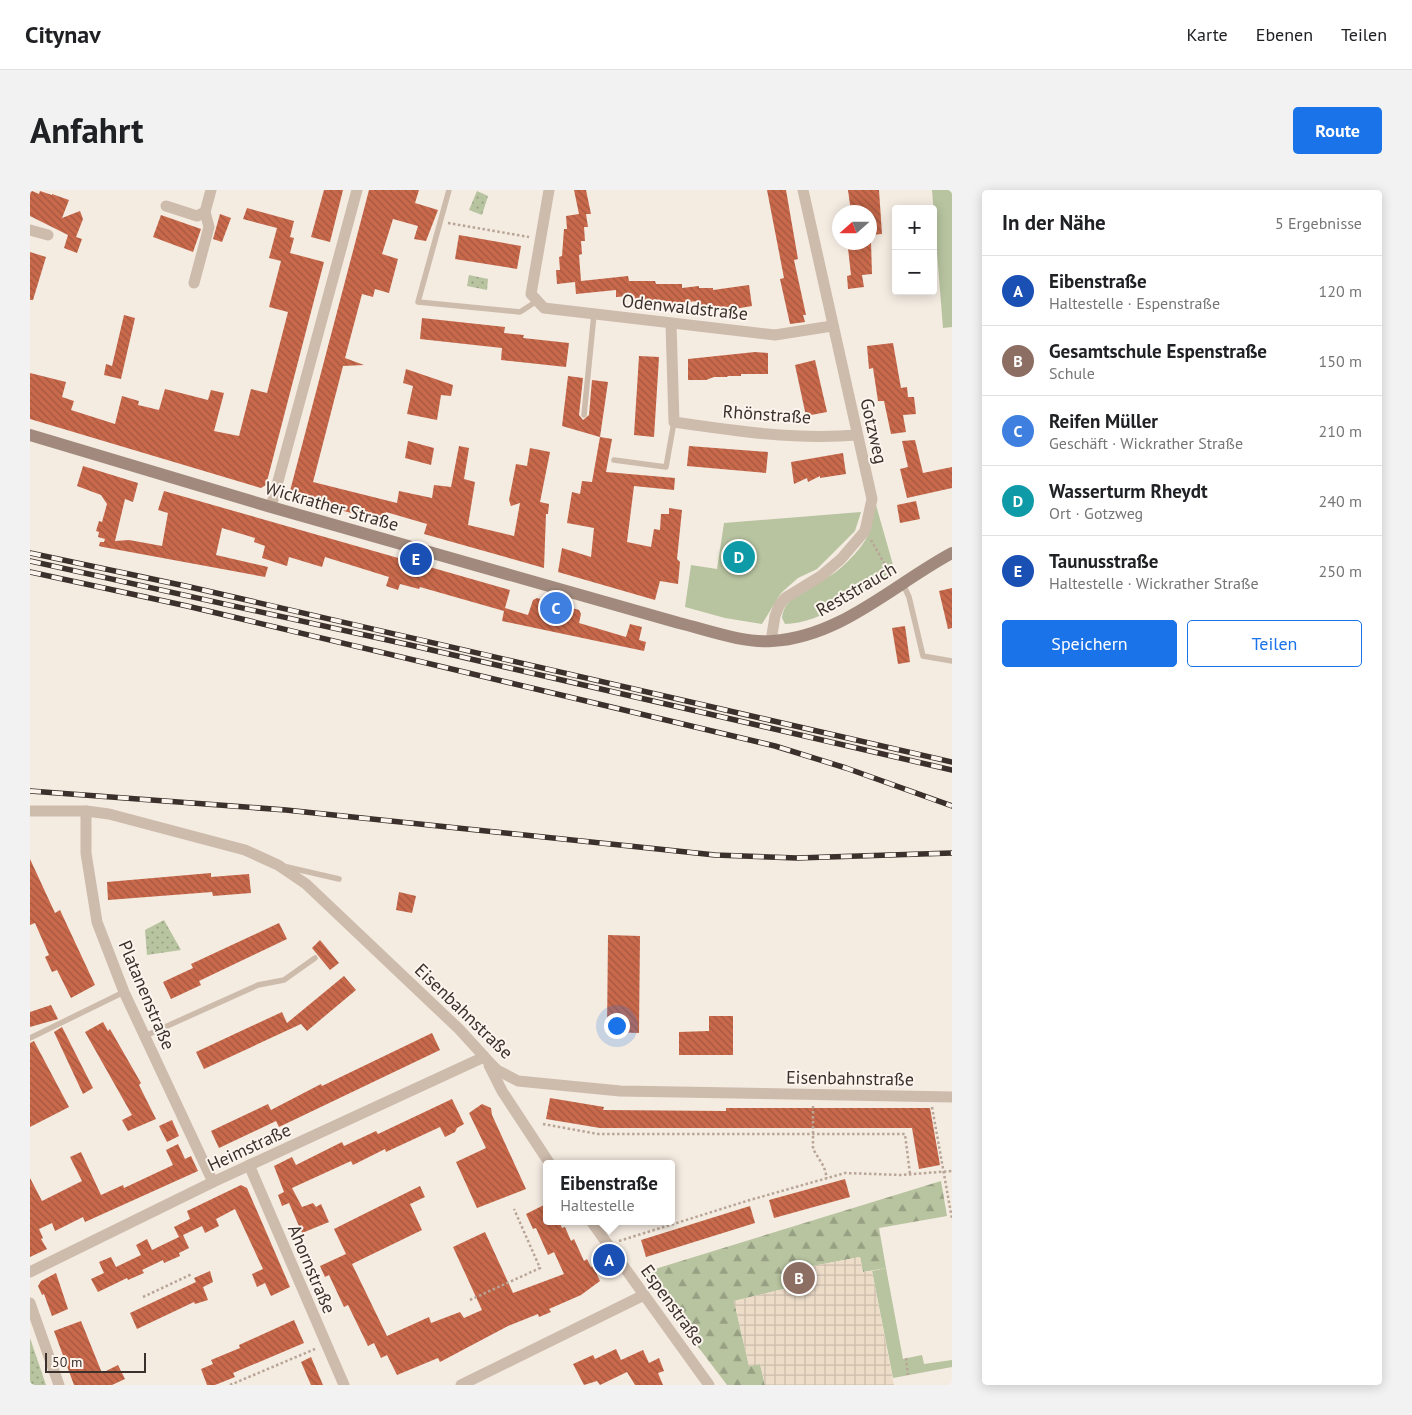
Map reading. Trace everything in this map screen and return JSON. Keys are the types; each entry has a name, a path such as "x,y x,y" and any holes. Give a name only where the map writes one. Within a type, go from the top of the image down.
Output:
{"main road":[{"name":"Wickrather Straße","path":"30,435 271,508 679,623 747,639 771,641"},
{"name":"Reststrauch","path":"771,641 800,637 834,626 952,553"}],"street":[{"path":"194,283 209,227 205,212 211,190"},
{"path":"271,508 357,190"},
{"path":"537,301 531,294 549,190"},
{"name":"Gotzweg","path":"771,641 774,616 785,598 821,576 842,559 865,531 872,499 803,190"},
{"path":"166,206 197,216 205,212"},
{"path":"30,230 48,235"},
{"name":"Odenwaldstraße","path":"537,301 544,308 671,324 775,334 832,326"},
{"path":"671,324 674,422"},
{"name":"Rhönstraße","path":"674,422 744,432 831,436 857,434"},
{"name":"Eisenbahnstraße","path":"30,811 86,811 109,814 245,850 278,865 306,884 459,1029 497,1070 518,1080 620,1091 952,1097"},
{"name":"Platanenstraße","path":"86,811 87,861 97,922 124,992 213,1182"},
{"path":"484,1057 502,1091 547,1160"},
{"name":"Heimstraße","path":"30,1272 213,1182 484,1057"},
{"name":"Ahornstraße","path":"249,1166 344,1385"},
{"name":"Espenstraße","path":"594,1225 709,1385"},
{"path":"461,1385 644,1295"},
{"path":"30,1303 60,1385"}],"lane":[{"path":"449,190 418,302 520,312 537,301"},
{"path":"584,414 594,314"},
{"path":"614,460 666,467 674,422"},
{"path":"900,585 908,597 924,656 952,661"},
{"path":"278,865 339,879"},
{"path":"144,1036 258,985 284,980 315,958"},
{"path":"30,1038 124,992"}],"path":[{"path":"440,221 540,239"},
{"path":"865,531 900,585"},
{"path":"813,1095 813,1149 824,1167 827,1178"},
{"path":"930,1097 952,1219"},
{"path":"543,1124 598,1134 812,1136 905,1134 910,1174"},
{"path":"675,1224 845,1173 910,1174 952,1171"},
{"path":"470,1300 540,1268 514,1209"},
{"path":"620,1241 673,1225"},
{"path":"143,1297 192,1274"},
{"path":"230,1385 326,1344"},
{"path":"906,1358 908,1375"}],"green space":[{"path":"932,190 952,190 952,327 943,328 937,253 937,205 933,205"},
{"path":"477,191 488,196 482,215 469,210"},
{"path":"469,275 488,279 487,290 467,286"},
{"path":"876,505 895,572 843,605 799,623 785,624 782,618 784,609 789,602 804,590 837,571 858,550 869,532"},
{"path":"861,512 855,531 817,569 798,578 781,593 762,624 725,618 685,607 691,565 717,569 724,523"},
{"path":"164,920 181,950 147,955 145,930"},
{"path":"941,1181 947,1216 879,1228 886,1268 863,1272 860,1257 797,1269 800,1285 734,1301 749,1366 760,1364 765,1385 727,1385 642,1273"},
{"path":"886,1268 903,1359 922,1355 924,1364 952,1360 952,1367 893,1378 872,1271"},
{"path":"30,1338 46,1385 30,1385"}],"shaded area":[{"path":"860,1257 863,1272 872,1271 894,1385 765,1385 760,1364 749,1366 734,1301 800,1285 797,1269"}],"building":[{"path":"30,190 39,194 40,191 69,200 62,218 80,211 83,219 76,237 82,239 77,253 64,248 68,235 30,216"},
{"path":"324,190 343,190 330,242 311,237"},
{"path":"369,190 419,190 415,203 438,210 426,241 414,239 418,226 393,219 382,254 398,259 389,293 375,289 373,297 362,294 345,358 364,365 343,366 313,482 397,503 399,491 432,498 434,485 451,487 459,446 469,448 464,479 475,482 468,525 514,536 520,503 511,506 509,500 516,464 527,466 530,448 550,452 540,502 549,504 548,514 546,514 544,568 424,534 427,524 386,512 384,522 293,497 290,491"},
{"path":"574,190 586,190 591,214 586,214 588,227 584,227 585,241 581,241 582,254 579,255 581,281 628,276 629,281 682,284 682,288 699,286 699,288 713,288 713,290 749,285 752,306 728,310 728,307 700,307 700,301 671,303 670,301 644,301 644,298 631,299 630,296 616,297 616,290 576,294 575,282 557,284 556,270 560,270 559,257 562,256 564,229 567,229 566,216 579,214"},
{"path":"767,190 786,190 798,259 794,260 806,315 803,315 805,322 790,324 780,279 784,278"},
{"path":"848,190 879,190 882,234 877,234 877,205 850,205"},
{"path":"247,208 294,221 290,237 294,238 290,253 324,262 266,485 261,488 30,419 30,373 66,382 62,397 74,401 71,410 115,424 122,396 139,401 138,405 159,410 165,389 208,400 211,390 224,393 214,431 239,436 251,389 267,393 288,312 269,307 281,261 269,258 277,228 243,219"},
{"path":"220,214 231,218 222,242 213,239"},
{"path":"161,215 201,229 193,252 153,237"},
{"path":"459,235 521,246 517,269 455,259"},
{"path":"848,250 871,250 872,274 862,275 864,287 848,289 847,276 851,275"},
{"path":"30,252 46,257 33,300 30,300"},
{"path":"124,315 135,318 121,379 104,375 106,364 112,366"},
{"path":"422,318 505,327 504,333 524,335 523,338 569,343 566,367 501,360 502,348 420,339"},
{"path":"893,343 901,388 907,387 908,397 914,397 916,414 903,415 906,432 891,434 884,401 878,401 873,368 869,369 867,346"},
{"path":"755,352 768,353 768,374 741,374 741,376 714,377 706,380 688,380 688,359"},
{"path":"639,356 659,357 654,437 634,435"},
{"path":"815,360 827,412 806,416 795,365"},
{"path":"406,369 453,385 451,396 441,395 437,420 407,414 413,386 403,383"},
{"path":"568,376 583,378 579,415 583,420 589,415 592,380 608,382 600,437 562,426"},
{"path":"600,437 612,439 606,472 675,478 674,490 634,486 627,542 651,547 654,529 660,530 661,514 669,514 669,508 682,510 677,559 680,562 678,584 660,581 655,600 558,572 562,548 591,557 594,528 567,523 572,492 580,494 582,481 592,482"},
{"path":"915,440 923,473 952,467 952,488 907,498 900,469 908,467 902,441"},
{"path":"408,441 434,448 431,465 405,458"},
{"path":"689,446 768,452 766,473 687,466"},
{"path":"843,453 846,474 820,478 820,476 808,482 807,478 794,484 791,462"},
{"path":"83,466 138,483 133,502 125,499 115,541 129,540 162,546 168,513 158,510 164,491 510,590 505,608 528,615 533,600 537,598 579,610 581,614 579,623 626,637 630,624 642,627 639,640 646,642 644,651 502,621 504,611 420,587 419,589 400,584 398,590 386,586 389,577 325,557 322,567 289,557 287,566 262,558 265,546 254,542 255,538 222,528 216,555 268,567 265,577 99,546 100,542 104,542 105,539 98,537 99,532 96,531 99,521 102,522 107,504 101,495 77,486"},
{"path":"916,501 920,519 900,523 897,505"},
{"path":"739,543 750,547 754,558 750,569 739,573 728,569 724,558 728,547"},
{"path":"952,588 952,628 948,629 939,591"},
{"path":"905,626 910,662 898,664 892,628"},
{"path":"30,859 55,913 60,910 95,985 71,998 57,970 52,972 45,957 49,955 35,923 30,925"},
{"path":"211,873 211,877 249,874 251,893 213,896 212,892 108,900 107,882"},
{"path":"399,892 416,896 412,913 396,910"},
{"path":"279,923 287,939 199,981 201,985 171,999 163,982 193,968 191,964"},
{"path":"608,935 640,936 639,1033 607,1032"},
{"path":"320,940 339,963 330,970 312,948"},
{"path":"344,976 356,990 307,1031 301,1024 204,1069 196,1052 282,1012 287,1023"},
{"path":"51,1005 58,1019 30,1027 30,1012"},
{"path":"709,1016 733,1016 733,1055 679,1055 679,1032 709,1031"},
{"path":"103,1022 108,1031 110,1029 141,1083 139,1085 156,1119 128,1131 122,1120 132,1115 85,1032"},
{"path":"62,1027 93,1088 83,1094 54,1032"},
{"path":"432,1033 440,1050 279,1127 276,1121 219,1148 211,1131 268,1104 271,1110 321,1084 322,1086"},
{"path":"34,1041 69,1107 30,1127 30,1043"},
{"path":"550,1098 604,1107 603,1110 726,1111 726,1108 930,1108 940,1165 919,1169 912,1128 600,1128 546,1119"},
{"path":"452,1099 464,1124 457,1128 455,1132 445,1137 440,1127 386,1152 385,1149 353,1165 351,1161 292,1188 302,1207 313,1203 316,1207 321,1204 329,1222 302,1233 289,1203 282,1206 278,1195 284,1192 274,1166 292,1157 296,1165 342,1142 344,1146 376,1131 378,1134"},
{"path":"482,1104 491,1108 492,1115 526,1189 477,1208 456,1162 486,1148 469,1113"},
{"path":"172,1120 179,1136 167,1142 159,1126"},
{"path":"178,1144 185,1159 191,1156 198,1171 85,1222 83,1217 55,1231 52,1223 39,1229 43,1238 41,1239 47,1249 30,1257 30,1178 42,1201 82,1181 70,1157 81,1152 101,1195 123,1185 124,1188 173,1165 166,1150"},
{"path":"845,1179 850,1197 774,1218 769,1200"},
{"path":"241,1185 247,1188 290,1287 271,1296 265,1283 257,1287 252,1274 263,1269 235,1209 216,1219 219,1226 205,1233 202,1226 183,1235 189,1248 179,1253 180,1256 164,1263 163,1260 142,1270 144,1273 128,1280 127,1278 98,1292 91,1279 104,1273 99,1262 111,1257 116,1267 141,1255 136,1245 147,1239 152,1250 179,1237 174,1227 190,1219 187,1211"},
{"path":"420,1186 425,1197 410,1204 422,1230 352,1264 387,1336 429,1317 431,1323 460,1312 464,1318 482,1310 453,1247 485,1232 513,1293 564,1274 554,1252 548,1255 536,1228 533,1229 526,1214 543,1206 543,1225 561,1225 562,1228 565,1227 571,1241 574,1239 584,1261 587,1259 591,1267 593,1266 600,1281 581,1295 549,1309 551,1312 539,1317 538,1314 508,1326 440,1362 438,1358 397,1375 387,1355 381,1358 374,1343 368,1346 348,1305 344,1307 329,1275 325,1277 320,1266 346,1254 334,1229"},
{"path":"750,1206 755,1223 646,1257 641,1240"},
{"path":"210,1271 213,1282 203,1287 208,1300 195,1304 194,1302 137,1329 130,1313 196,1282 194,1278"},
{"path":"56,1273 68,1309 52,1316 44,1294 42,1295 38,1286 41,1281"},
{"path":"294,1320 304,1343 233,1373 235,1377 215,1385 207,1385 201,1369 213,1364 211,1360 240,1348 239,1345"},
{"path":"81,1321 102,1373 118,1365 125,1379 112,1385 74,1385 54,1331"},
{"path":"616,1349 621,1360 643,1350 649,1363 659,1358 664,1371 658,1373 663,1385 635,1385 627,1372 600,1385 597,1381 584,1385 573,1364 593,1355 595,1359"},
{"path":"311,1357 323,1385 311,1385 301,1362"}],"railway":[{"path":"30,553 190,587 952,762"},
{"path":"30,561 410,645 952,770"},
{"path":"30,572 187,606 775,746 846,768 952,806"},
{"path":"30,791 286,810 715,855 797,858 952,853"}],"place":[{"name":"Wasserturm Rheydt","path":"739,557"},
{"name":"Taunusstraße","path":"416,559"},
{"name":"Reifen Müller","path":"556,608"},
{"name":"Eibenstraße","path":"609,1260"},
{"name":"Gesamtschule Espenstraße","path":"799,1278"}]}
